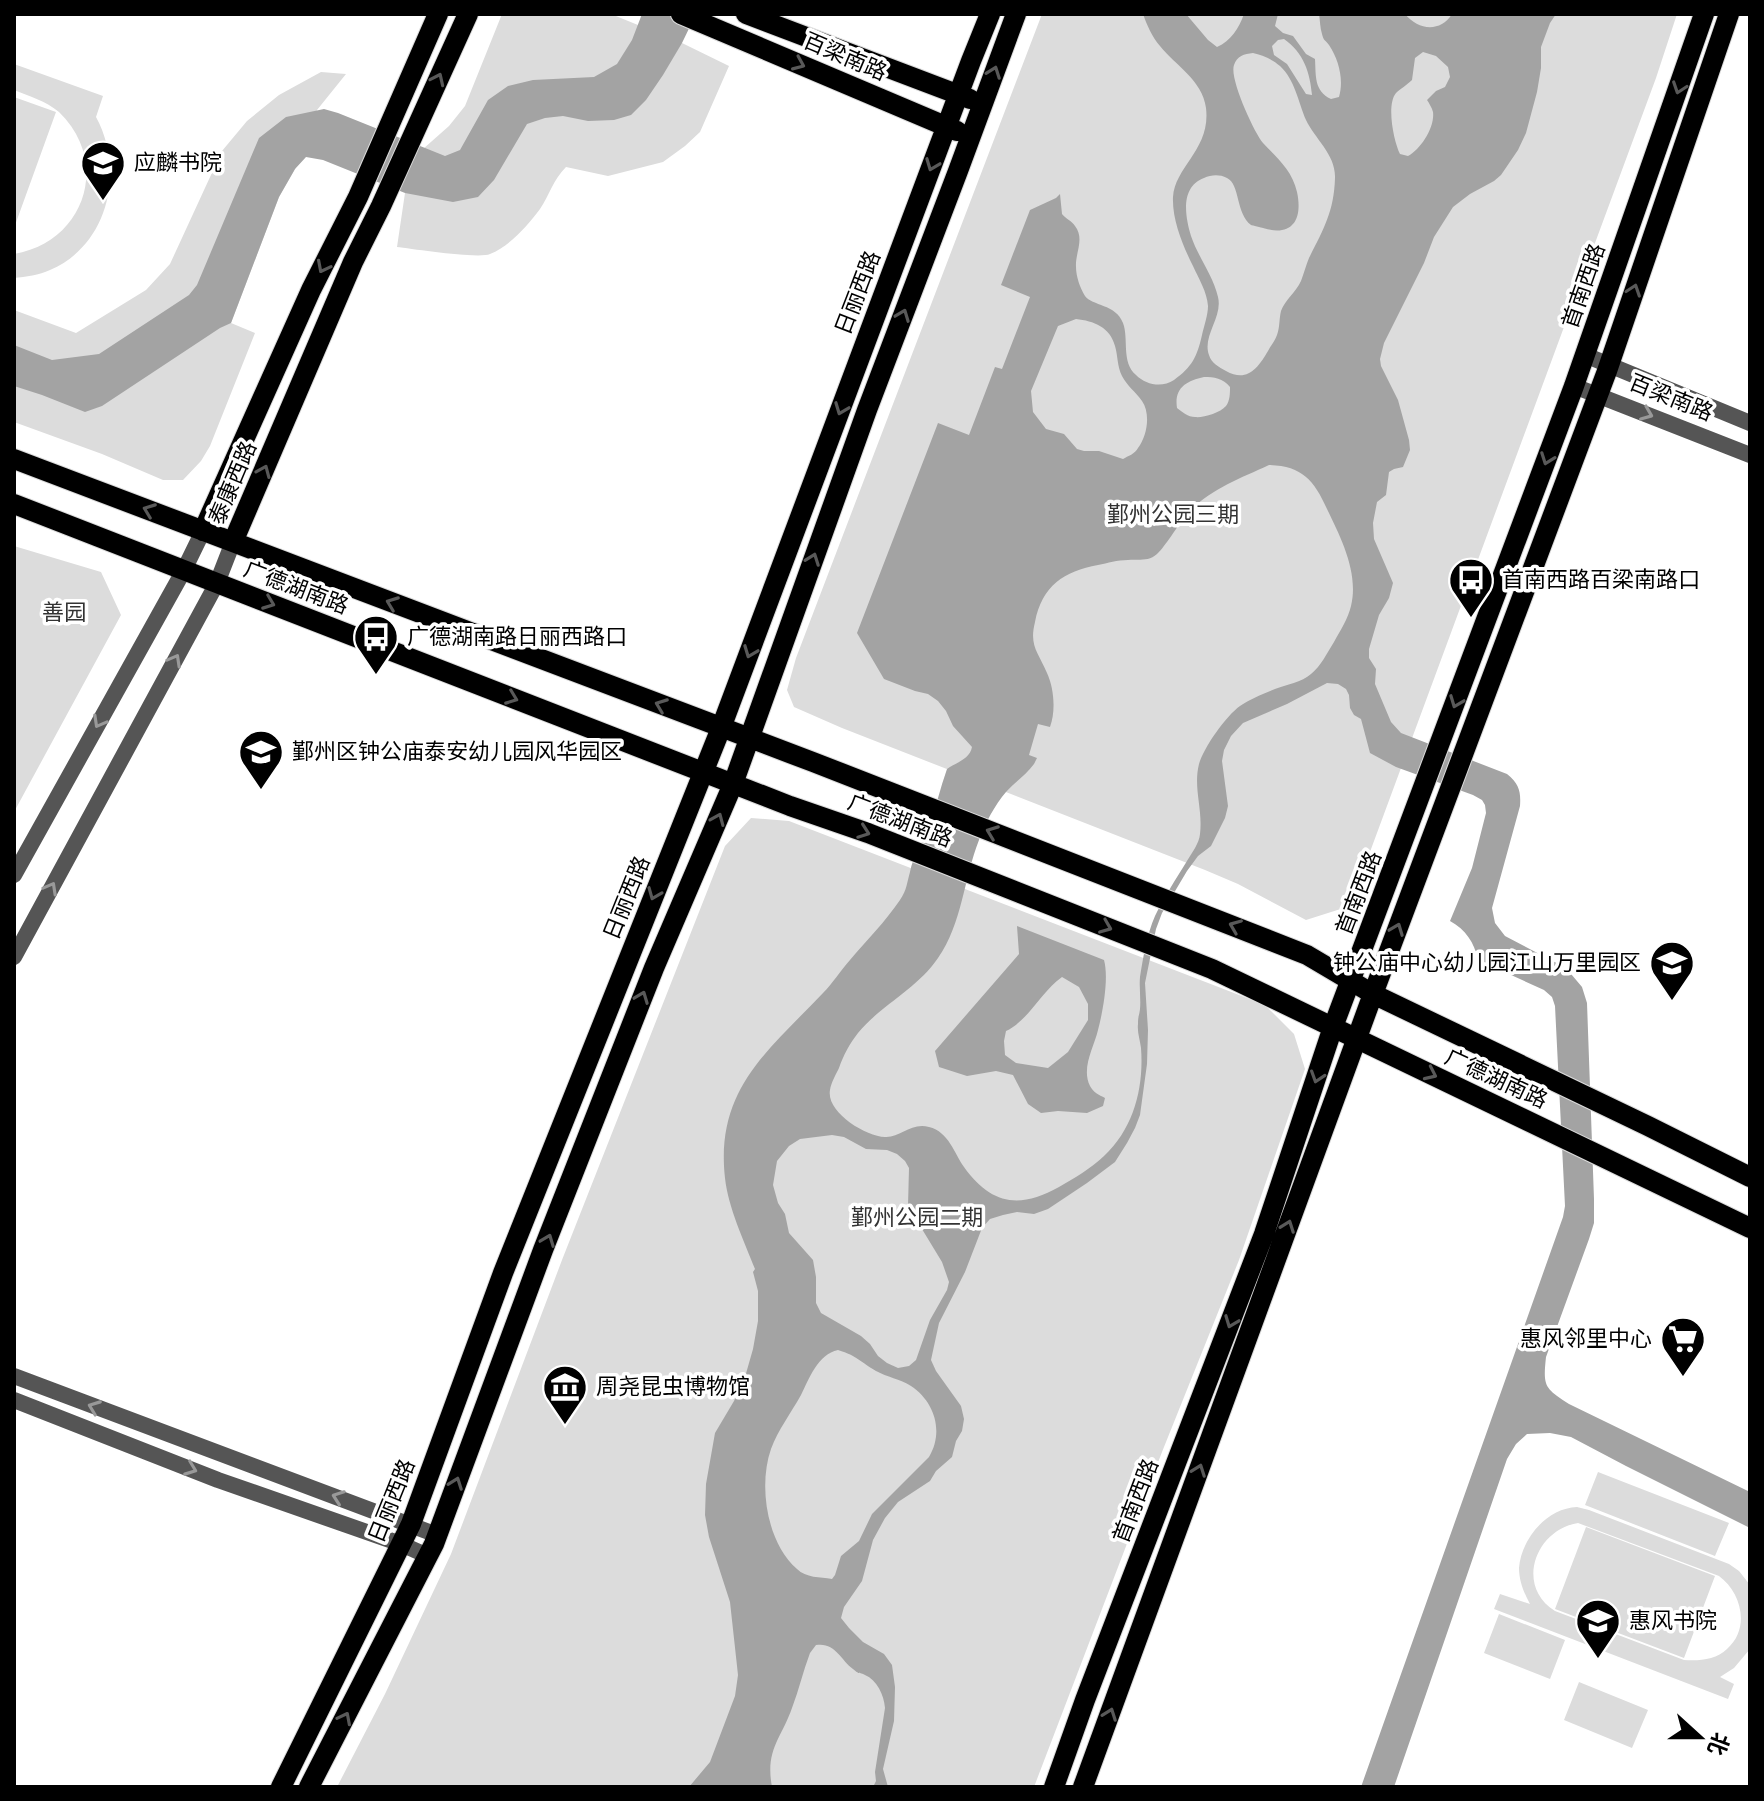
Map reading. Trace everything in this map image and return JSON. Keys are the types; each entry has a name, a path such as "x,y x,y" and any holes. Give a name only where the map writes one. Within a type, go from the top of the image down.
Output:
{"main road":[{"name":"泰康西路","path":"203,531 311,290 358,197 438,14"},
{"name":"泰康西路","path":"233,542 353,262 468,14"},
{"name":"百梁南路","path":"681,14 971,136"},
{"name":"百梁南路","path":"746,14 982,104"},
{"name":"日丽西路","path":"281,1787 411,1524 503,1273 721,728 990,14"},
{"path":"309,1787 437,1535 543,1250 654,968 733,784 867,410 1016,14"},
{"name":"首南西路","path":"1054,1787 1264,1234 1333,1027 1574,386 1704,14"},
{"path":"1084,1787 1373,994 1598,395 1729,14"},
{"name":"广德湖南路","path":"14,459 813,762 1307,955 1373,994 1750,1177"},
{"name":"广德湖南路","path":"14,504 1212,969 1750,1228"}],"street":[{"name":"百梁南路","path":"1585,355 1750,423"},
{"name":"百梁南路","path":"1574,386 1750,455"},
{"name":"泰康西路","path":"14,875 203,531"},
{"name":"泰康西路","path":"14,957 217,583 233,542"},
{"path":"14,1376 437,1535"},
{"path":"14,1400 218,1480 428,1556"}],"green space":[{"path":"502,14 611,14 729,66 700,132 663,162 608,176 566,167 530,222 511,241 490,254 460,255 397,247 405,193 423,149 449,126 465,106"},
{"name":"鄞州公园三期","path":"1042,14 1677,14 1350,906 1306,920 1205,870 794,707 787,690 796,658"},
{"path":"14,64 103,96 96,117 105,138 110,182 98,225 86,243 70,258 50,270 14,278 14,254 38,247 58,234 73,217 83,197 86,176 84,154 75,132 54,108 14,90"},
{"path":"321,72 346,74 317,110 295,169 279,197 231,323 255,333 210,446 201,461 183,480 163,480 14,422 14,310 76,333 146,290 170,264 222,151 247,121 279,95"},
{"path":"14,97 56,112 14,228"},
{"name":"善园","path":"14,546 101,572 121,615 14,812"},
{"name":"鄞州公园二期","path":"751,818 789,821 1265,1005 1294,1034 1305,1069 1239,1260 1034,1787 337,1787 451,1554 562,1260 725,846"},
{"path":"1598,1472 1729,1523 1715,1556 1585,1505"},
{"path":"1577,1507 1589,1510 1729,1564 1739,1571 1750,1585 1750,1649 1734,1668 1720,1677 1734,1684 1728,1699 1494,1609 1500,1594 1530,1604 1519,1573 1525,1546 1546,1519","holes":["1578,1523 1719,1576 1738,1601 1739,1631 1718,1656 1684,1660 1555,1611 1543,1600 1533,1574 1541,1547 1563,1528"]},
{"path":"1586,1527 1715,1576 1684,1658 1555,1609"},
{"path":"1499,1614 1565,1640 1550,1679 1484,1653"},
{"path":"1579,1682 1648,1710 1632,1748 1564,1720"}],"shaded area":[{"path":"642,14 696,14 663,75 631,115 614,120 588,121 563,116 527,124 494,180 478,197 453,202 405,193 323,160 306,157 295,169 279,197 231,323 102,406 85,412 14,386 14,345 52,360 99,354 189,295 197,285 259,138 286,117 324,109 445,156 460,150 488,100 508,86 533,80 594,77 617,64 632,40"},
{"path":"1143,14 1186,14 1217,47 1234,34 1244,14 1278,14 1275,26 1293,36 1306,54 1315,59 1321,92 1331,99 1339,97 1341,77 1335,57 1323,37 1319,14 1405,14 1422,26 1435,27 1452,14 1556,14 1541,47 1537,92 1518,150 1501,175 1453,207 1434,237 1384,343 1381,366 1398,400 1410,450 1403,467 1389,472 1386,495 1377,502 1374,539 1393,583 1379,615 1369,658 1376,669 1375,684 1391,722 1401,733 1507,774 1517,785 1520,806 1492,908 1495,923 1505,936 1566,968 1582,987 1587,1003 1594,1223 1546,1357 1547,1385 1569,1404 1750,1492 1750,1528 1571,1437 1550,1433 1527,1434 1507,1459 1394,1787 1361,1787 1565,1206 1555,1006 1552,997 1544,990 1478,960 1468,937 1450,921 1472,868 1486,813 1485,805 1473,795 1396,767 1370,753 1361,719 1350,708 1346,689 1327,683 1243,723 1224,750 1222,761 1228,806 1225,818 1211,846 1198,856 1187,871 1156,929 1145,983 1147,1064 1140,1115 1127,1143 1115,1162 1048,1209 1034,1214 1017,1212 990,1219 982,1228 965,1272 939,1323 931,1360 961,1406 964,1419 962,1431 952,1457 930,1481 898,1502 885,1518 873,1540 862,1581 844,1607 841,1618 863,1642 884,1654 892,1665 894,1721 883,1769 888,1787 873,1787 885,1708 881,1693 869,1677 848,1665 833,1649 816,1645 810,1653 792,1708 772,1754 772,1787 689,1787 710,1762 735,1696 738,1675 730,1602 705,1515 706,1484 715,1433 745,1377 758,1321 755,1269 733,1212 725,1178 724,1147 728,1120 737,1095 766,1053 827,989 900,900 913,860 929,827 947,769 966,757 972,747 953,726 938,701 928,694 884,679 857,633 938,423 969,435 995,367 1002,369 1030,297 1001,285 1030,210 1060,194 1062,214 1078,231 1076,267 1081,289 1088,299 1120,317 1125,329 1128,364 1140,378 1159,385 1174,380 1189,366 1200,343 1208,306 1179,233 1173,197 1175,186 1203,135 1206,108 1199,89 1157,42","holes":["1284,39 1297,51 1308,71 1312,95 1306,94 1287,64 1274,55 1272,46","1423,52 1436,56 1448,67 1450,77 1445,87 1427,100 1433,112 1429,131 1418,148 1408,156 1400,154 1393,133 1392,106 1396,93 1412,80 1415,58","1247,54 1267,58 1285,72 1293,84 1306,120 1332,162 1335,178 1327,220 1301,281 1281,311 1276,337 1256,368 1240,375 1218,366 1209,355 1208,341 1218,312 1218,297 1191,236 1186,203 1196,182 1218,175 1231,181 1243,214 1251,225 1281,230 1288,228 1297,218 1297,192 1292,177 1259,137 1235,81 1234,65","1076,319 1095,323 1113,339 1122,376 1145,406 1147,425 1144,437 1135,452 1123,459 1099,451 1077,449 1064,434 1046,429 1033,412 1031,391 1058,326","1208,377 1224,382 1230,387 1226,406 1202,417 1181,411 1177,408 1177,395 1183,386","1269,465 1280,466 1306,476 1312,483 1338,532 1351,568 1353,594 1350,611 1315,671 1240,706 1222,724 1202,757 1197,782 1201,825 1199,838 1155,916 1146,946 1140,977 1138,1027 1141,1077 1135,1106 1123,1133 1099,1160 1059,1187 1032,1198 1007,1200 974,1180 942,1133 936,1130 923,1126 885,1137 867,1132 848,1121 830,1098 831,1084 858,1033 920,979 938,958 958,916 974,855 987,821 1009,788 1031,768 1037,758 1029,755 1038,724 1050,727 1053,700 1047,673 1035,649 1033,630 1038,609 1049,590 1075,571 1116,561 1154,557 1195,506","832,1135 844,1137 866,1149 897,1154 909,1168 908,1206 942,1262 949,1282 930,1320 916,1360 909,1366 898,1368 887,1363 861,1336 821,1313 816,1303 813,1260 789,1233 773,1185 777,1161 789,1146 800,1139","838,1350 845,1352 876,1371 911,1386 926,1400 935,1418 936,1428 934,1447 929,1457 872,1514 859,1541 841,1556 832,1579 805,1574 787,1558 772,1529 765,1480 774,1442 825,1356"]},
{"path":"1017,926 1104,960 1103,1004 1087,1072 1091,1088 1105,1098 1103,1106 1087,1113 1041,1113 1028,1104 1013,1075 996,1071 967,1076 939,1067 935,1051 1019,954","holes":["1062,977 1079,987 1088,1004 1088,1020 1068,1052 1048,1068 1016,1063 1005,1055 1006,1031 1022,1020 1055,983"]}],"place":[{"name":"应麟书院","path":"103,202"},
{"name":"首南西路百梁南路口","path":"1471,619"},
{"name":"广德湖南路日丽西路口","path":"376,676"},
{"name":"鄞州区钟公庙泰安幼儿园风华园区","path":"261,791"},
{"name":"钟公庙中心幼儿园江山万里园区","path":"1672,1002"},
{"name":"惠风邻里中心","path":"1683,1378"},
{"name":"周尧昆虫博物馆","path":"565,1426"},
{"name":"惠风书院","path":"1598,1660"}]}
